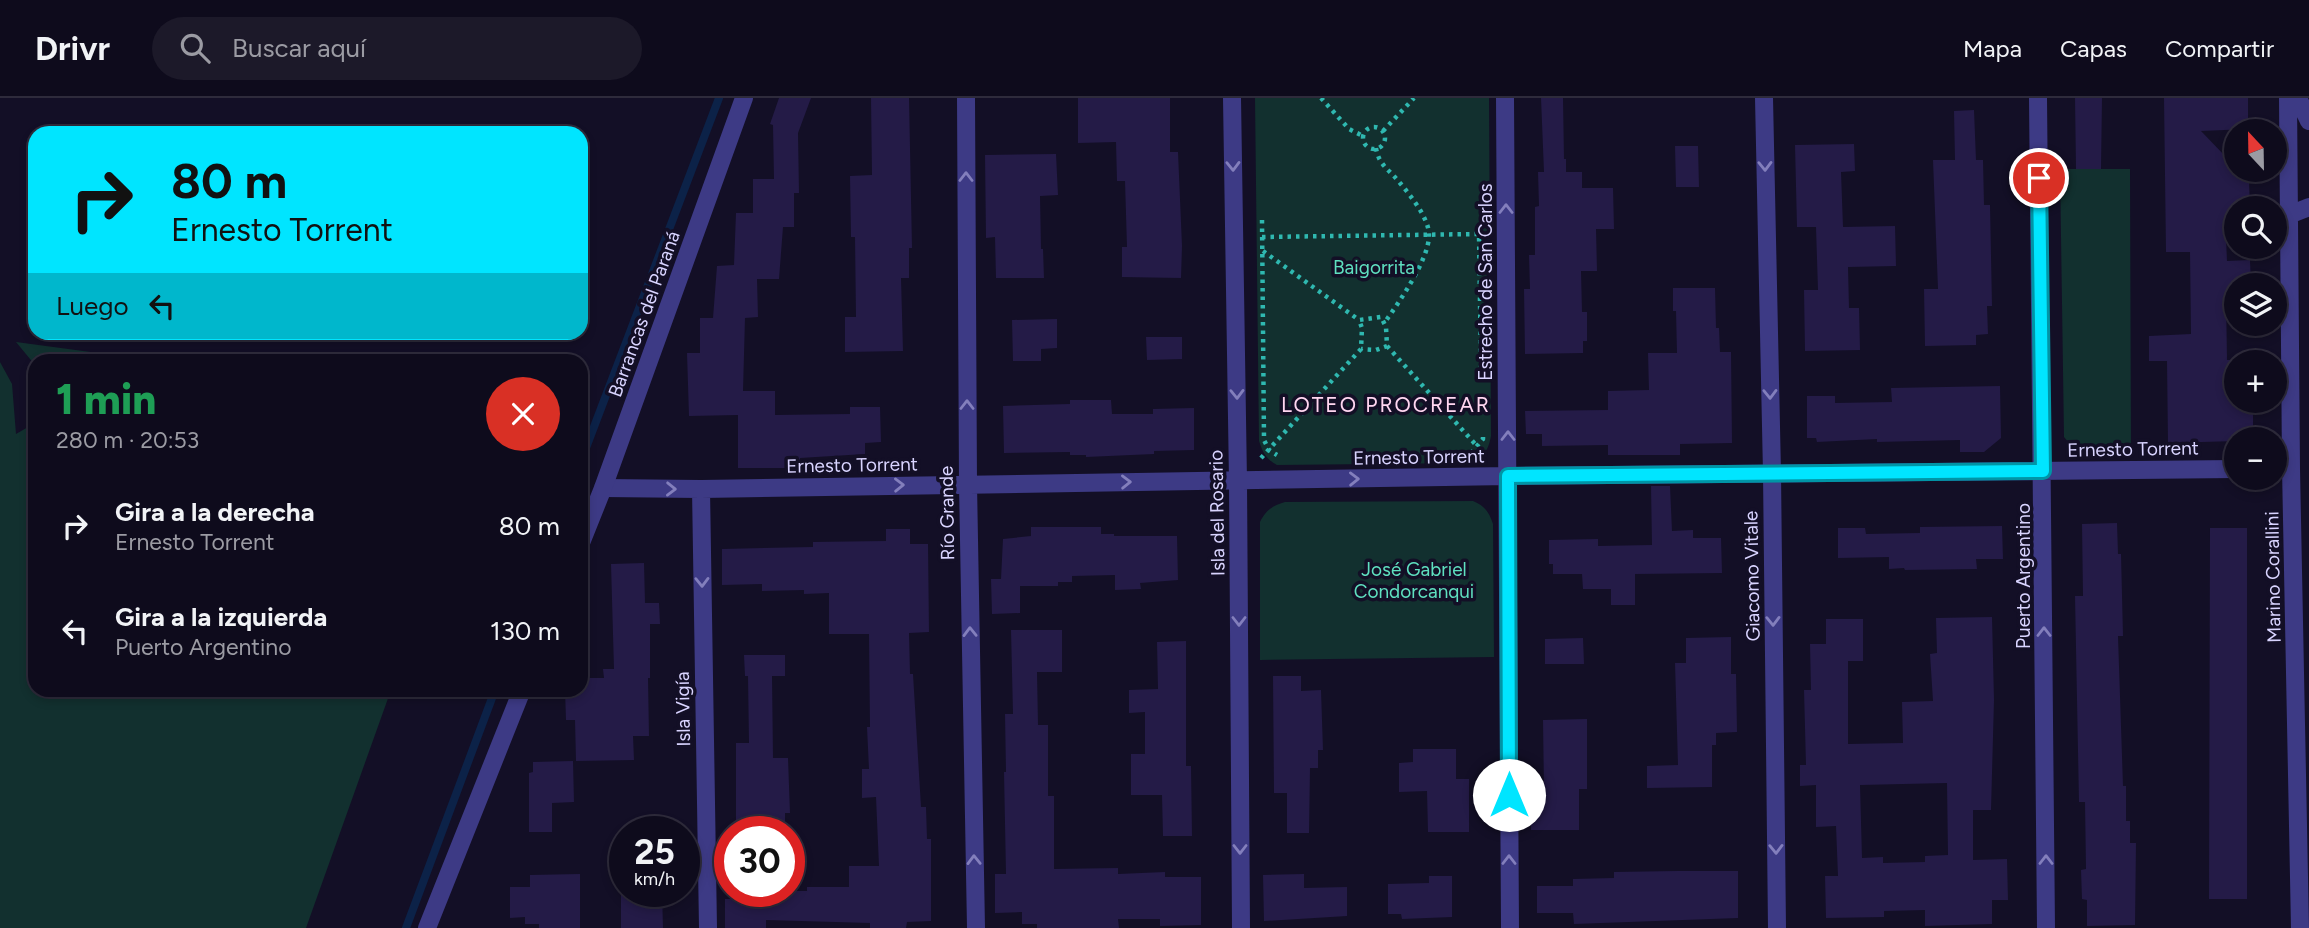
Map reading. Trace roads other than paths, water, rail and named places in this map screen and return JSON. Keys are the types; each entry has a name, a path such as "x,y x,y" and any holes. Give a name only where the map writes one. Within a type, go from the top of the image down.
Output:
{"street":[{"name":"Barrancas del Paraná","path":"588,526 744,98"},
{"name":"Río Grande","path":"966,98 968,484 976,928"},
{"name":"Isla del Rosario","path":"1232,98 1241,928"},
{"name":"Estrecho de San Carlos","path":"1505,98 1510,928"},
{"name":"Giacomo Vitale","path":"1764,98 1772,473 1777,928"},
{"name":"Puerto Argentino","path":"2038,98 2046,928"},
{"name":"Marino Corallini","path":"2284,427 2289,215 2288,98"},
{"path":"2298,98 2309,121"},
{"path":"2289,215 2309,207"},
{"name":"Ernesto Torrent","path":"603,488 701,489 1508,476 2224,469"},
{"name":"Marino Corallini","path":"2287,488 2301,560 2300,928"},
{"name":"Isla Vigía","path":"701,489 708,928"},
{"path":"427,928 519,697"}],"waterway":[{"path":"588,443 719,98"},
{"path":"406,928 492,697"}],"district":[{"name":"LOTEO PROCREAR","path":"1386,404"}],"park label":[{"name":"Baigorrita","path":"1374,267"},
{"name":"José Gabriel Condorcanqui","path":"1414,580"}]}
